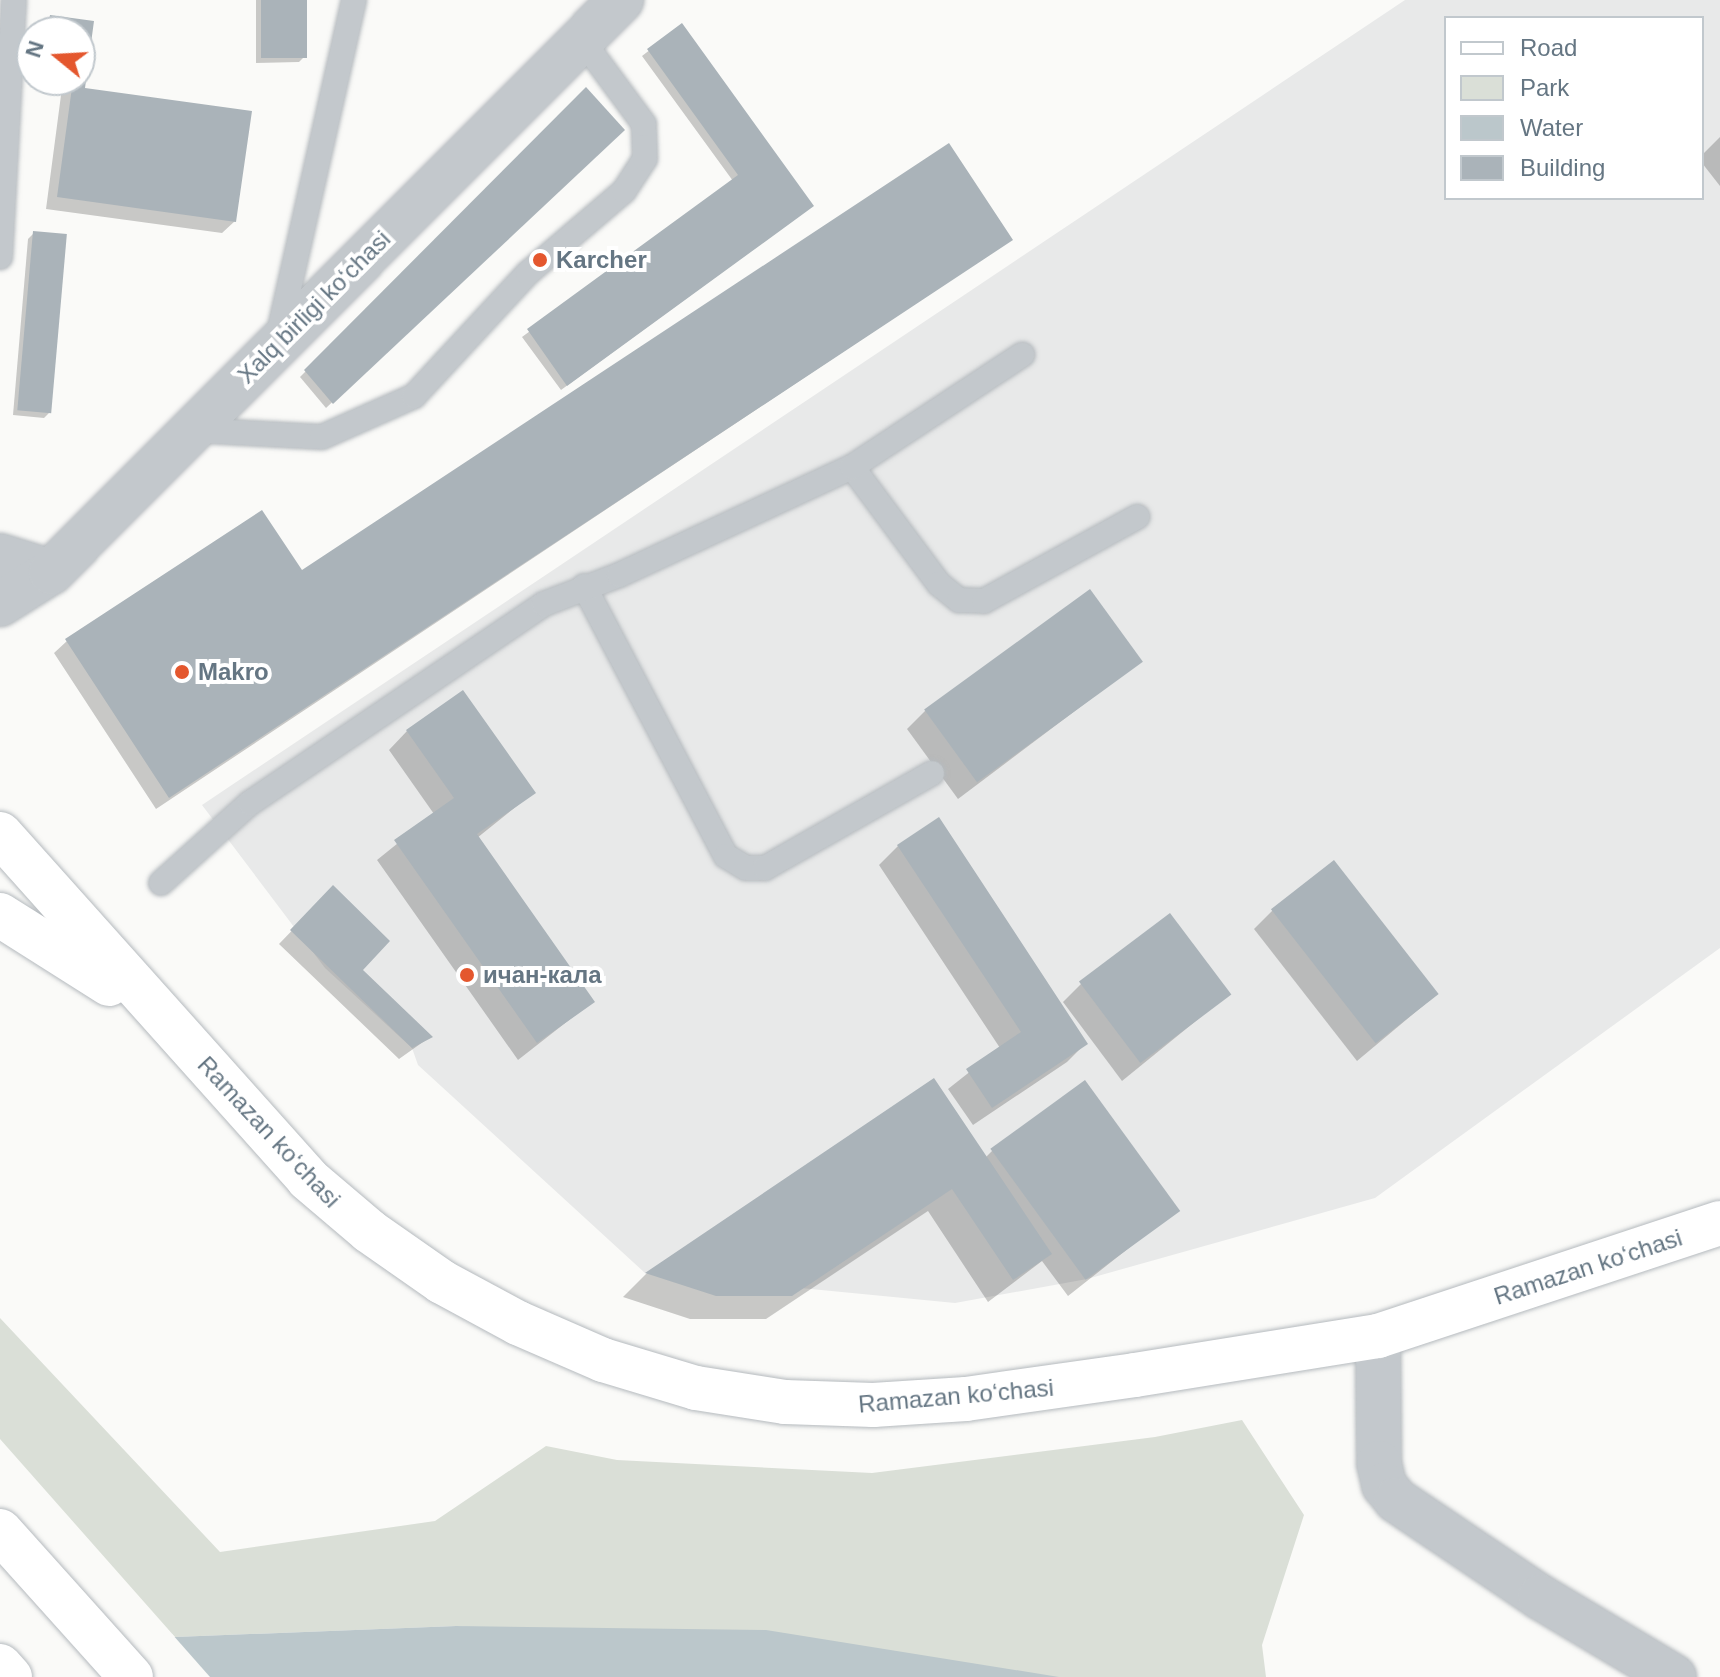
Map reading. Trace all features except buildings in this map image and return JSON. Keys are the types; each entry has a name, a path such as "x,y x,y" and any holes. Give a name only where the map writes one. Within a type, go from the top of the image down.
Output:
{"main road":[{"name":"Ramazan ko‘chasi","path":"0,834 308,1179 403,1257 561,1343 696,1388 785,1402 920,1403 1050,1389 1378,1336 1720,1223"},
{"path":"0,915 66,952 175,1031"},
{"path":"0,1531 131,1677"},
{"path":"0,1666 10,1677"}],"street":[{"name":"Xalq birligi ko‘chasi","path":"0,604 51,572 621,0"},
{"path":"0,556 51,572"},
{"path":"1378,1336 1379,1463 1384,1485 1396,1500 1540,1597 1674,1677"}],"lane":[{"path":"0,257 3,122 14,0"},
{"path":"277,344 354,0"},
{"path":"191,430 322,437 414,396 528,273 624,191 645,159 644,124 582,40"},
{"path":"161,883 250,803 544,604 619,575 852,467 1022,355"},
{"path":"852,467 939,584 959,600 984,601 1137,517"},
{"path":"584,586 726,856 746,868 765,868 932,773"}],"shaded area":[{"path":"1405,0 1720,0 1720,948 1375,1198 1087,1279 955,1303 645,1273 418,1065 412,1048 325,968 202,805"}],"green space":[{"path":"0,1318 220,1552 435,1521 546,1446 617,1460 872,1473 1155,1437 1242,1420 1304,1515 1262,1645 1266,1677 1054,1677 456,1626 175,1637 0,1439"}],"water":[{"path":"456,1626 766,1630 1059,1677 0,1677 175,1637"}],"pier":[{"path":"172,1634 210,1677 0,1677 0,1661"}],"place":[{"name":"Karcher","path":"540,260"},
{"name":"Makro","path":"182,672"},
{"name":"ичан-кала","path":"467,975"}]}
